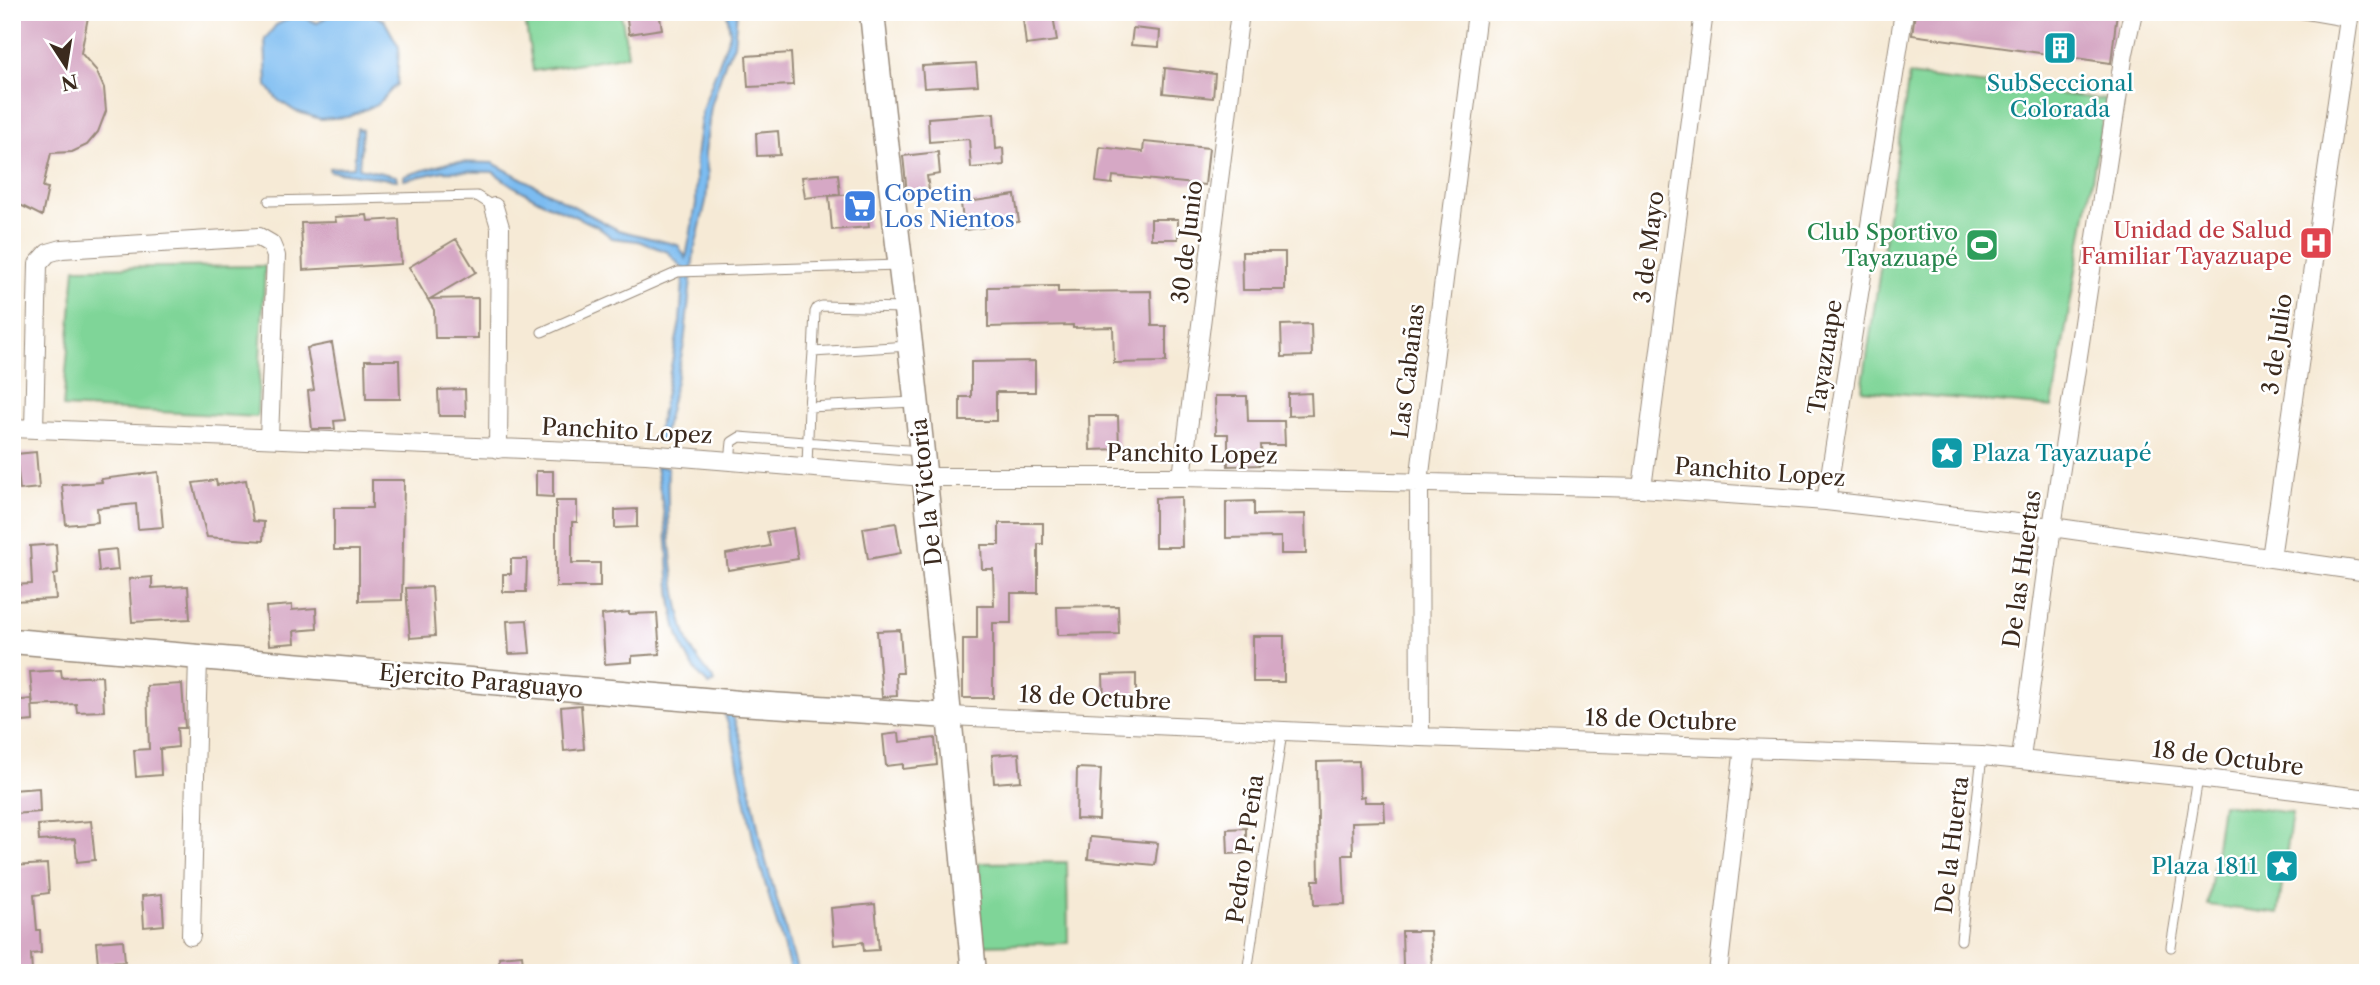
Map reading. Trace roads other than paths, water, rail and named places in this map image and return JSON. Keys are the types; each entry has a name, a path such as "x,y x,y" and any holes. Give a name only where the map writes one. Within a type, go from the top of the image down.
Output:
{"main road":[{"name":"De la Victoria","path":"873,12 882,114 950,716 974,973"},
{"name":"Ejercito Paraguayo","path":"12,641 739,703 950,716"}],"street":[{"name":"30 de Junio","path":"1182,477 1240,12"},
{"name":"Las Cabañas","path":"1420,737 1419,482 1478,12"},
{"name":"3 de Mayo","path":"1642,488 1704,12"},
{"name":"Tayazuape","path":"1826,501 1904,12"},
{"name":"De las Huertas","path":"2021,758 2052,527 2133,12"},
{"name":"3 de Julio","path":"2271,558 2350,17"},
{"path":"494,207 500,227 498,449"},
{"path":"34,428 38,264 48,253 62,249 259,237 271,244 276,256 269,438"},
{"name":"Panchito Lopez","path":"12,428 646,454 924,477 1182,477 1642,488 1826,501 2052,527 2368,572"},
{"path":"191,936 198,657"},
{"name":"18 de Octubre","path":"950,716 1282,732 2021,758 2368,799"},
{"path":"1718,973 1744,747"}],"lane":[{"path":"2292,12 2350,17"},
{"path":"269,201 477,196 494,207"},
{"path":"542,332 678,272 901,265"},
{"path":"807,467 817,308 906,308"},
{"path":"813,352 910,346"},
{"path":"809,407 916,402"},
{"path":"730,461 735,438 921,451"},
{"name":"Pedro P. Peña","path":"1247,973 1282,732"},
{"name":"De la Huerta","path":"1961,940 1982,756"},
{"path":"2171,947 2198,778"}],"water":[{"path":"334,12 367,12 384,20 399,47 397,84 378,104 348,117 320,119 295,111 278,100 267,86 265,39 276,25 298,14 317,23"},
{"path":"727,12 737,12 734,45 726,60 711,106 705,153 708,175 706,201 694,252 684,344 662,443 656,441 680,322 684,270 668,252 638,241 612,238 597,226 542,202 493,172 443,171 404,180 404,176 451,162 493,163 618,230 678,245 686,258 696,204 696,158 702,110 730,33"},
{"path":"357,128 362,130 359,168 396,176 397,180 330,171 329,168 354,167"},
{"path":"656,466 668,467 669,531 682,623 690,647 715,682 709,685 685,652 673,613 665,523"},
{"path":"724,712 732,713 741,740 762,848 798,973 791,973 755,848 733,739"}],"place":[{"name":"SubSeccional Colorada","path":"2060,48"},
{"name":"Copetin Los Nientos","path":"860,206"},
{"name":"Unidad de Salud Familiar Tayazuape","path":"2316,243"},
{"name":"Club Sportivo Tayazuapé","path":"1982,245"},
{"name":"Plaza Tayazuapé","path":"1947,453"},
{"name":"Plaza 1811","path":"2282,866"}]}
